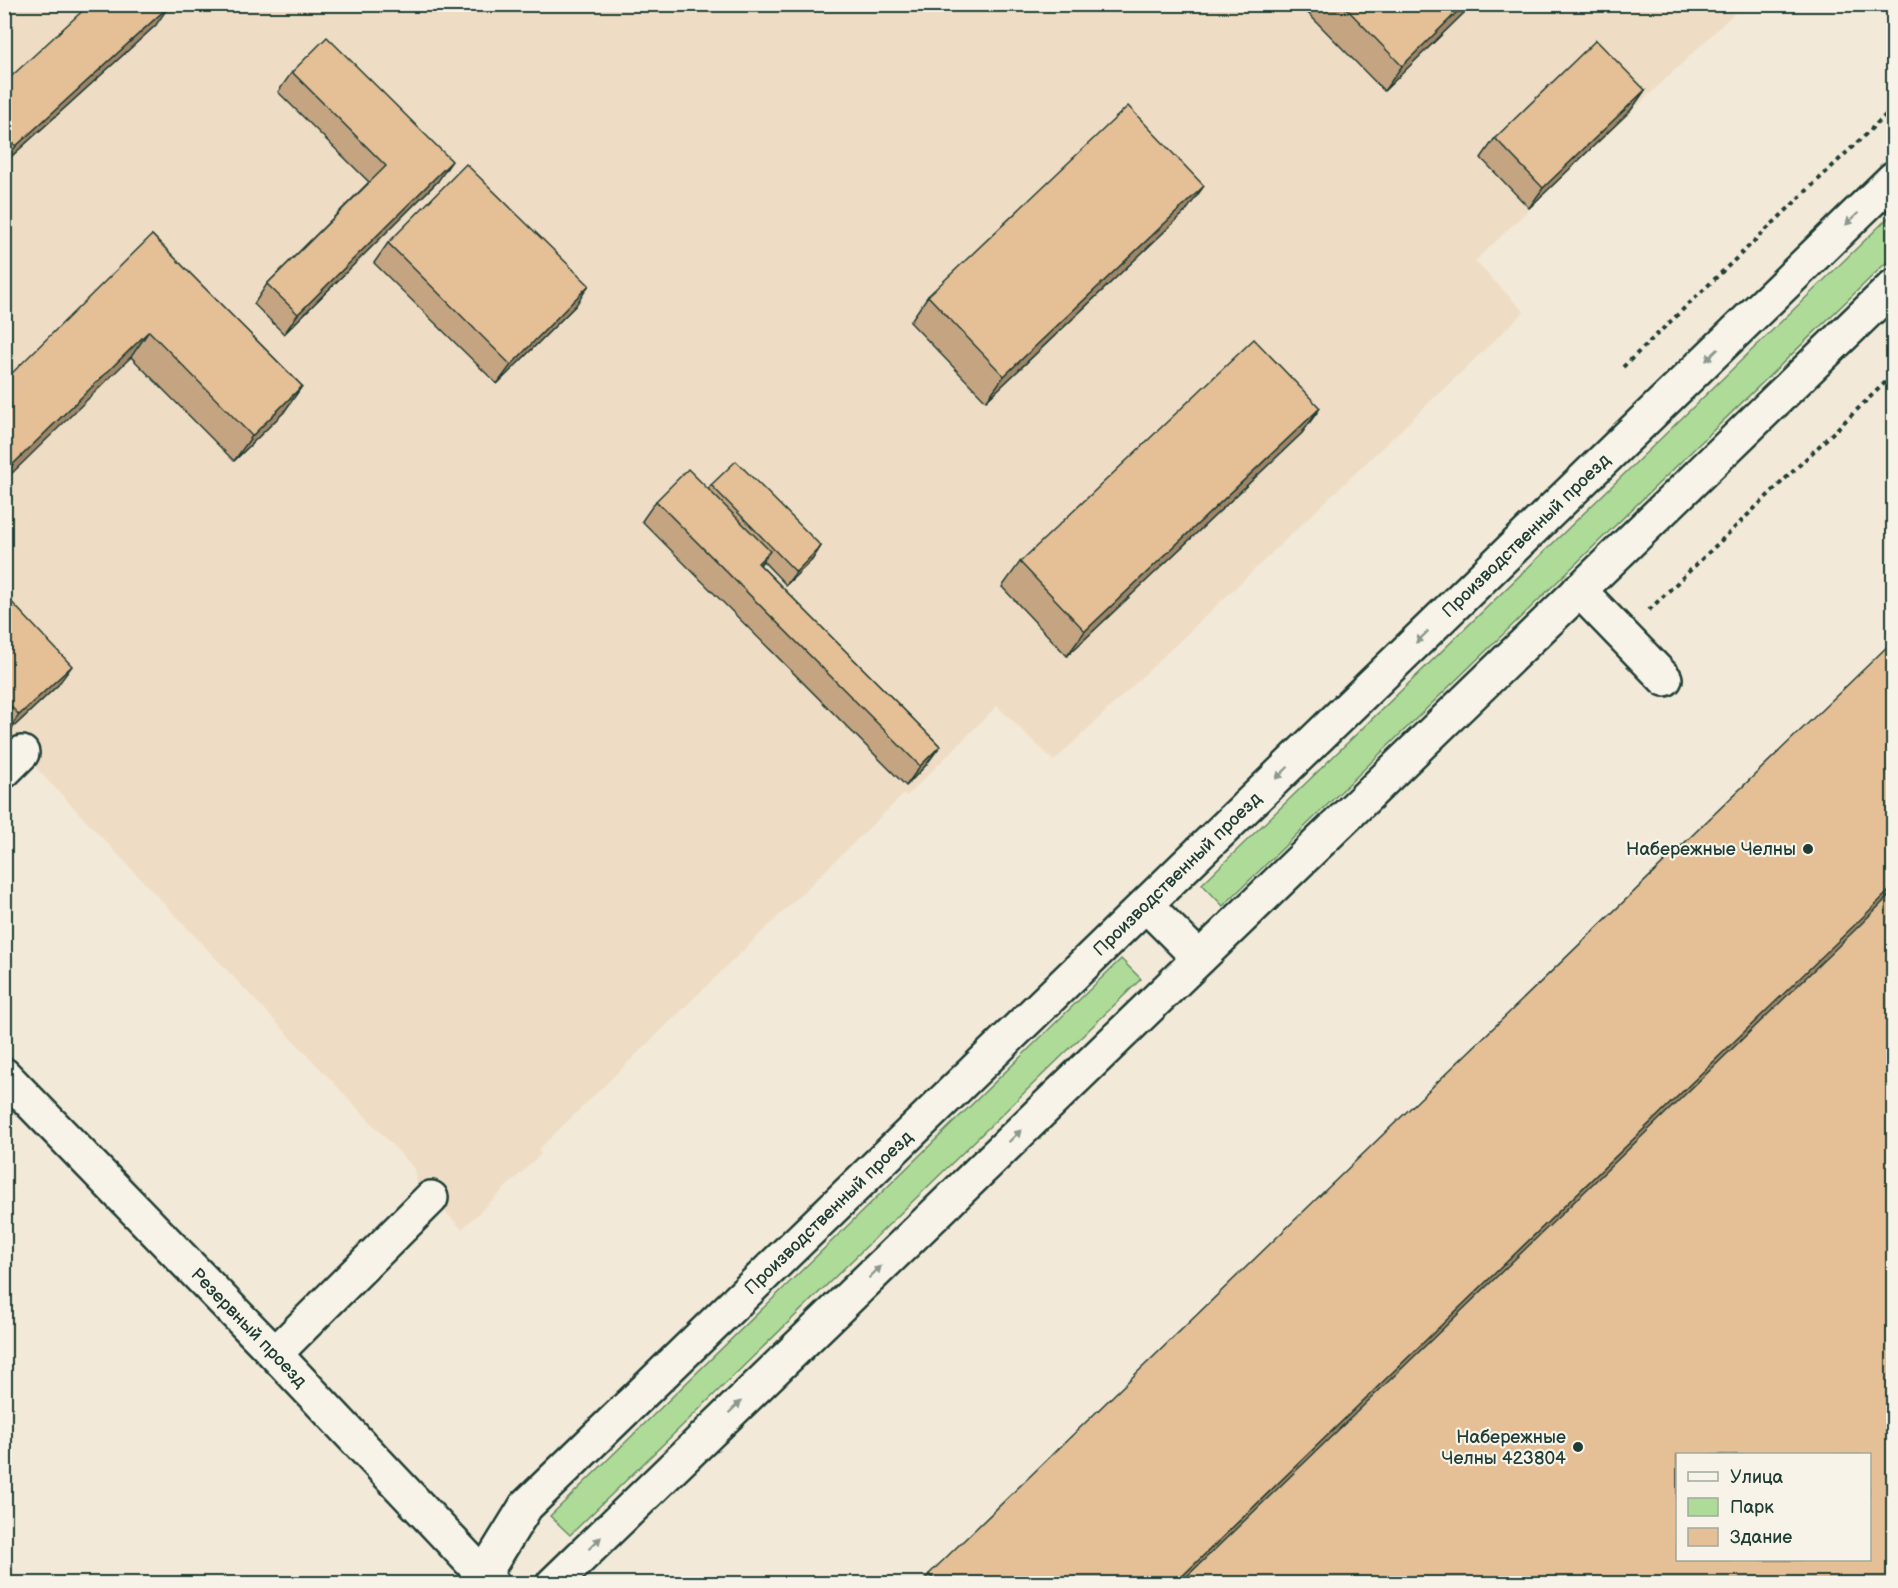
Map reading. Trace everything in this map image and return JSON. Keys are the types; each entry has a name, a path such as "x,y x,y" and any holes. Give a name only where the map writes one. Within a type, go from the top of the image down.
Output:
{"street":[{"name":"Производственный проезд","path":"484,1580 526,1506 1893,178"},
{"path":"553,1584 1893,285"},
{"path":"1579,590 1665,679"},
{"path":"1146,905 1199,958"},
{"name":"Резервный проезд","path":"4,1075 275,1354 484,1580"},
{"path":"275,1354 431,1198"}],"path":[{"path":"1623,367 1893,107"},
{"path":"1623,635 1893,374"}],"shaded area":[{"path":"4,5 1743,5 1475,261 1524,312 1054,761 997,706 907,796 904,794 538,1150 541,1154 462,1229 417,1183 414,1168 5,735"}],"green space":[{"path":"1893,213 1893,256 1223,906 1202,884"},
{"path":"1121,959 1141,979 570,1535 550,1516"}],"building":[{"path":"90,4 168,4 169,6 16,146 4,134 4,83"},
{"path":"1342,4 1465,4 1402,66"},
{"path":"327,37 452,161 298,314 267,284 386,166 292,72"},
{"path":"1596,40 1645,90 1543,188 1495,138"},
{"path":"1128,106 1204,186 1004,376 928,296"},
{"path":"466,164 589,285 511,365 388,243"},
{"path":"152,235 302,386 252,436 149,331 4,473 4,381"},
{"path":"1254,339 1320,408 1085,631 1020,562"},
{"path":"736,461 821,546 796,572 711,485"},
{"path":"688,469 770,551 758,563 940,746 920,766 656,501"},
{"path":"4,594 72,666 19,715 4,699"},
{"path":"1893,641 1893,887 1867,913 1174,1584 938,1584 929,1574"},
{"path":"1893,892 1893,1584 1179,1584 1856,929"}],"place":[{"name":"Набережные Челны","path":"1808,849"},
{"name":"Набережные Челны 423804","path":"1578,1447"}]}
